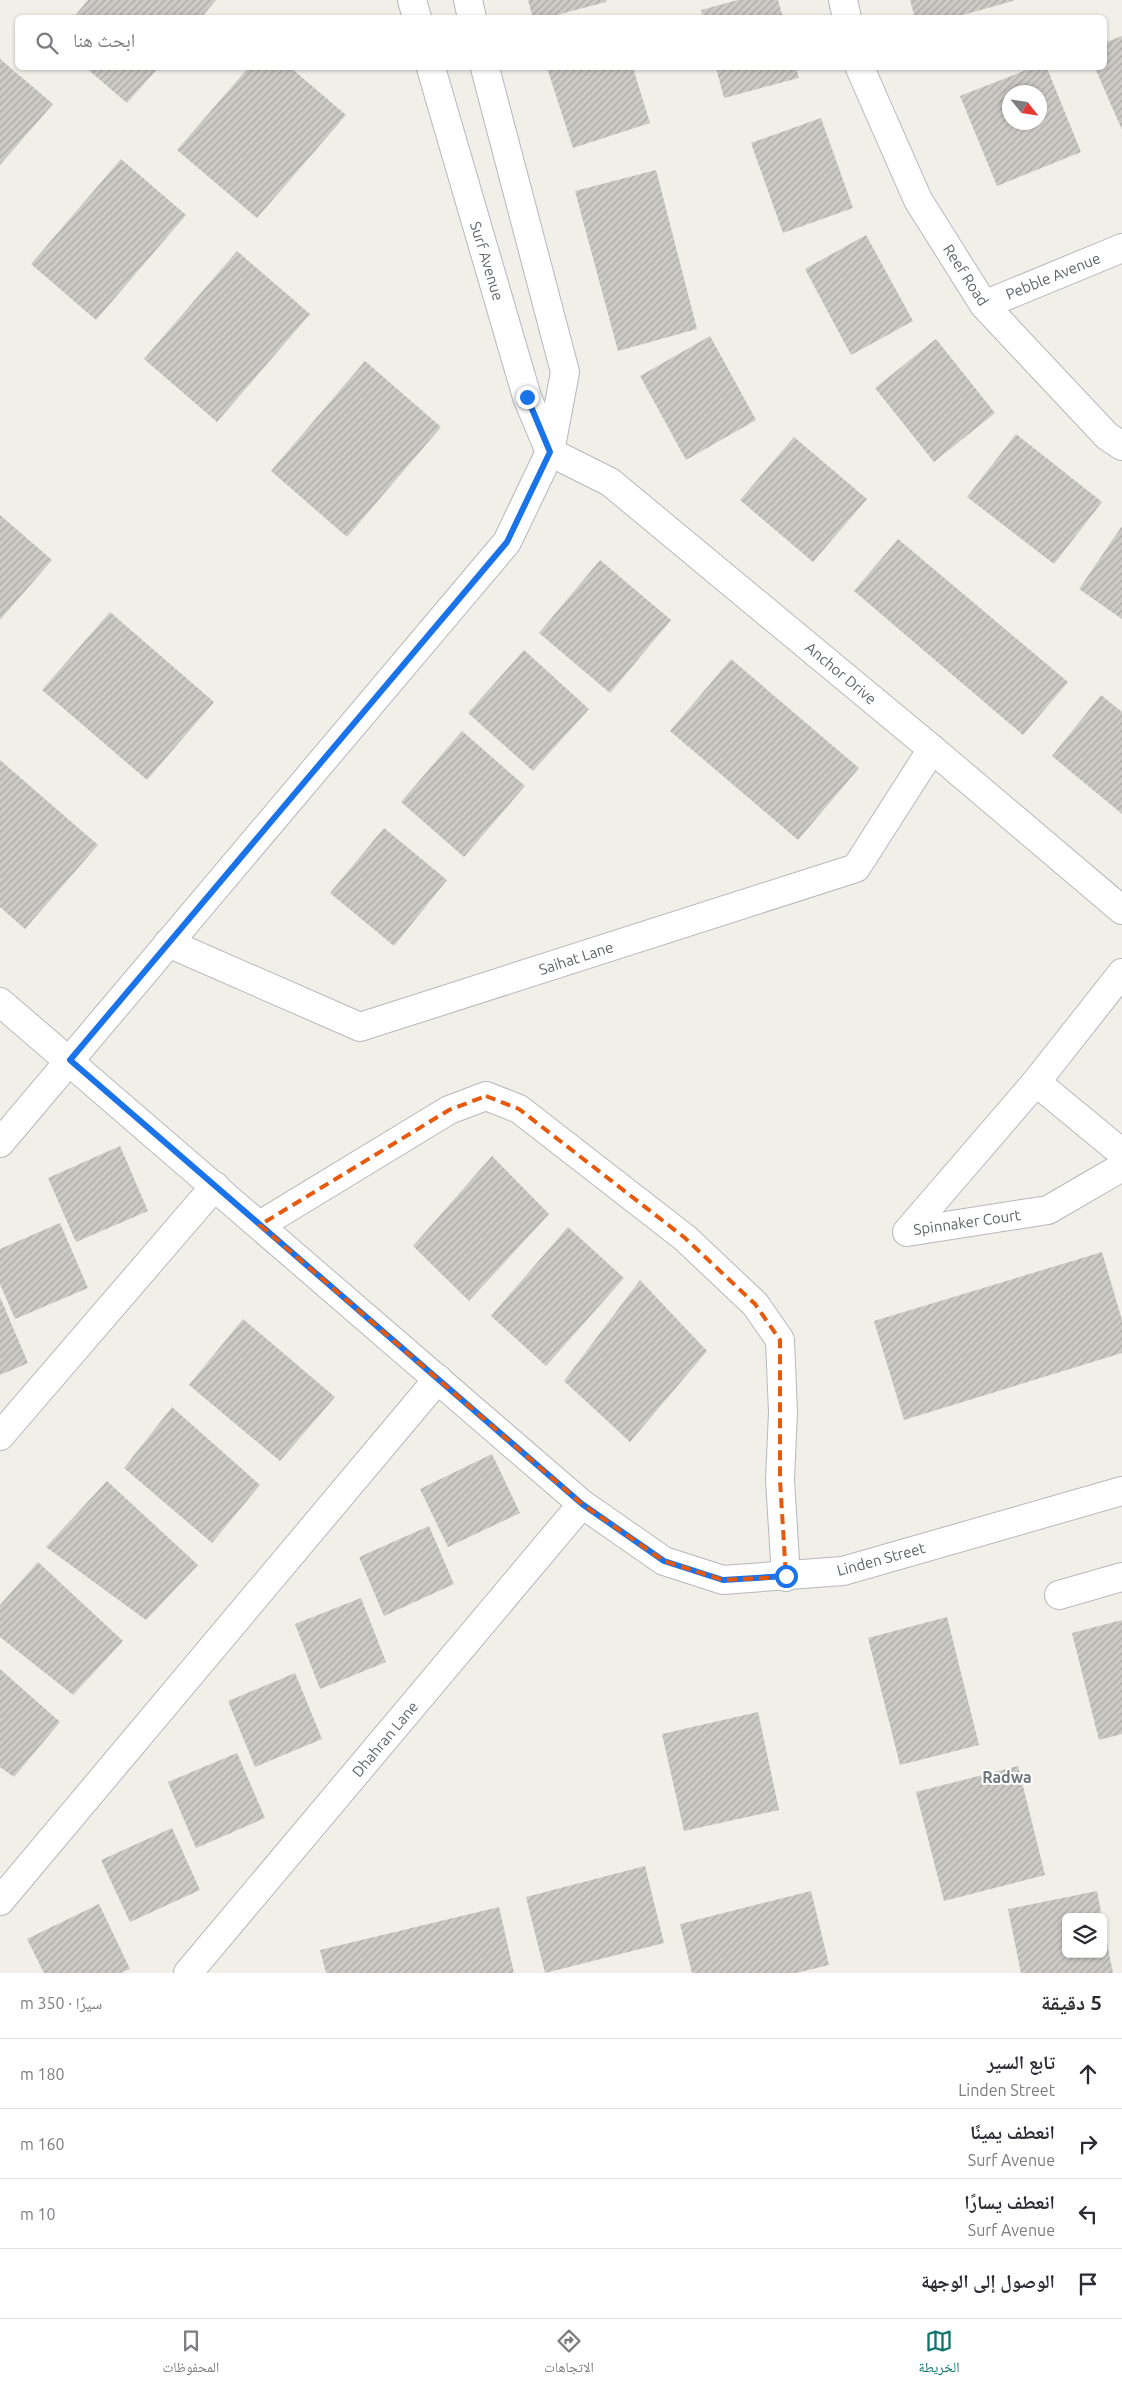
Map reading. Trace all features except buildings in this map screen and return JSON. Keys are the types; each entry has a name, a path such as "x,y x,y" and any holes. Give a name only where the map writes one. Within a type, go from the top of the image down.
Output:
{"street":[{"path":"412,0 416,15"},
{"path":"468,0 471,15"},
{"path":"843,0 846,15"},
{"name":"Surf Avenue","path":"432,70 527,397 550,452"},
{"path":"0,1144 507,542 550,452 565,372 486,70"},
{"name":"Reef Road","path":"861,70 918,200 984,305 1107,436 1122,446"},
{"name":"Pebble Avenue","path":"984,305 1122,248"},
{"name":"Anchor Drive","path":"550,452 610,482 932,749 1122,910"},
{"name":"Saihat Lane","path":"168,943 360,1027 856,868 932,749"},
{"name":"Spinnaker Court","path":"1122,974 1036,1082 907,1232 1048,1210 1122,1167"},
{"name":"Linden Street","path":"0,1002 70,1060 582,1504 664,1561 723,1580 843,1571 1122,1491"},
{"path":"1036,1082 1122,1153"},
{"path":"260,1225 449,1110 486,1096 519,1109 685,1238 755,1304 780,1340 783,1412 780,1480 786,1576"},
{"path":"0,1436 215,1186"},
{"path":"0,1901 438,1379"},
{"name":"Dhahran Lane","path":"188,1973 582,1504"},
{"path":"1059,1595 1122,1577"}],"highlighted area":[{"path":"486,1096 519,1109 685,1238 755,1304 780,1340 780,1480 786,1577 723,1580 664,1561 582,1504 260,1225 449,1110"}],"district":[{"name":"Radwa","path":"1007,1777"}],"route":[{"path":"527,397 550,452 507,542 70,1060 582,1504 664,1561 723,1580 786,1576"}]}
